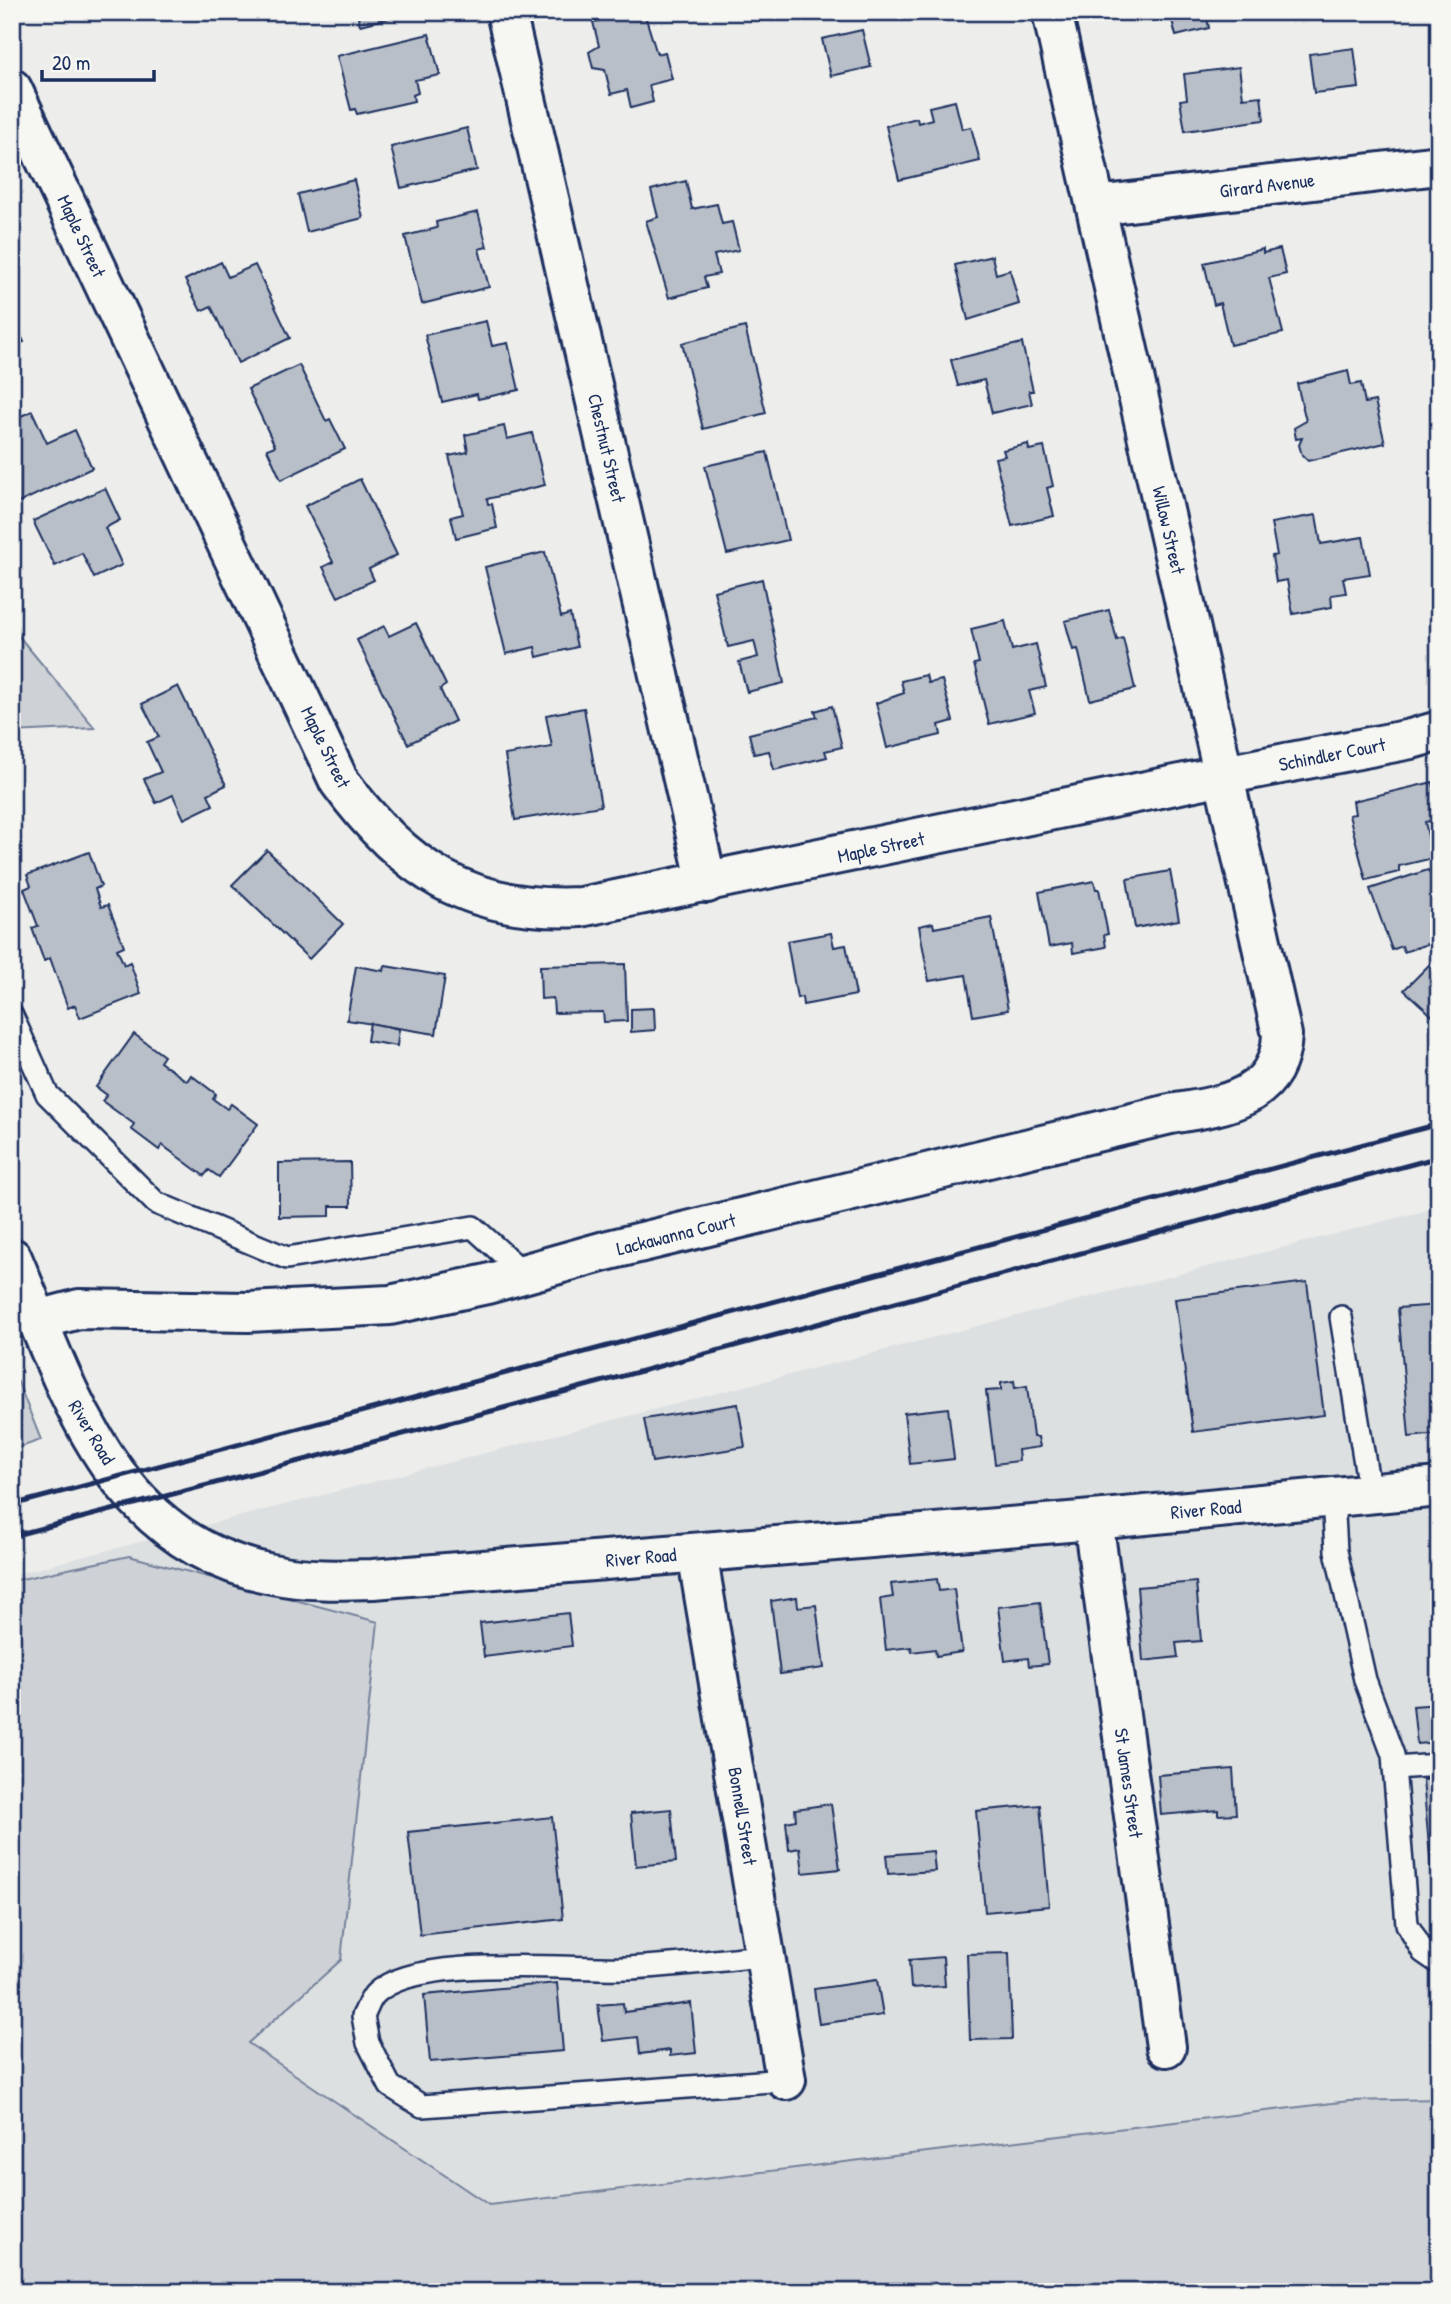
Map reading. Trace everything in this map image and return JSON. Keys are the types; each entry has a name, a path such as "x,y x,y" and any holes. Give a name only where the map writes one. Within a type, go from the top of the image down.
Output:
{"street":[{"name":"Chestnut Street","path":"506,12 707,883"},
{"name":"Willow Street","path":"1052,12 1282,1035 1282,1049"},
{"name":"Maple Street","path":"12,89 339,781 369,822 406,857 449,884 497,902 548,909 581,908 1224,775"},
{"name":"Girard Avenue","path":"1096,206 1439,164"},
{"name":"Schindler Court","path":"1224,775 1411,739 1439,731"},
{"name":"Lackawanna Court","path":"38,1320 79,1309 248,1312 390,1305 1170,1114 1229,1104 1251,1091 1276,1068 1282,1049"},
{"name":"River Road","path":"12,1258 80,1421 123,1483 151,1516 178,1536 223,1560 272,1574 323,1580 697,1553 1093,1520 1439,1487"},
{"name":"St James Street","path":"1093,1520 1166,2047"},
{"name":"Bonnell Street","path":"697,1553 786,2080"}],"lane":[{"path":"12,1016 47,1094 156,1203 287,1258 474,1227 525,1274"},
{"path":"1341,1317 1370,1493"},
{"path":"1333,1497 1336,1550 1365,1680 1393,1755 1407,1924 1423,1952 1439,1963"},
{"path":"1394,1768 1439,1765"},
{"path":"765,1956 626,1968 526,1966 432,1970 390,1984 375,1993 363,2016 368,2043 390,2086 422,2106 786,2080"}],"shaded area":[{"path":"12,628 95,728 12,732"},
{"path":"1439,1207 1439,2282 1344,2292 12,2205 12,1575"},
{"path":"12,1367 41,1440 12,1450"},
{"path":"129,1556 378,1622 341,1960 248,2043 489,2205 1349,2101 1439,2099 1439,2292 12,2292 12,1581"}],"building":[{"path":"348,12 415,12 360,25 357,13 349,15"},
{"path":"644,12 657,54 665,52 672,79 649,85 653,102 631,108 627,90 611,94 605,70 593,68 589,52 599,46 593,22"},
{"path":"1206,12 1209,28 1176,36 1171,16"},
{"path":"862,30 871,67 831,76 822,39"},
{"path":"429,34 440,75 415,80 418,93 413,95 414,101 357,114 355,109 351,110 337,56"},
{"path":"1354,48 1359,88 1314,93 1309,54"},
{"path":"1239,67 1243,98 1261,96 1264,120 1185,131 1180,100 1187,99 1184,74"},
{"path":"955,101 962,129 971,127 980,161 899,180 886,126 917,118 918,123 932,119 929,107"},
{"path":"467,128 477,170 401,188 391,147"},
{"path":"354,180 363,218 307,232 298,194"},
{"path":"686,181 692,209 717,204 722,224 732,222 739,250 714,255 719,274 704,277 707,288 669,298 646,221 658,217 651,190"},
{"path":"478,212 487,247 479,249 489,287 422,304 405,236 437,228 436,222"},
{"path":"1263,249 1263,253 1280,249 1286,274 1269,278 1283,333 1230,345 1220,303 1214,305 1204,263"},
{"path":"992,256 996,274 1010,270 1019,304 968,320 955,265"},
{"path":"221,262 228,277 255,265 290,338 238,363 211,306 201,311 185,280"},
{"path":"12,317 24,342 12,347"},
{"path":"486,321 492,346 508,343 519,390 478,399 477,394 442,402 425,335"},
{"path":"745,327 766,413 703,429 682,343"},
{"path":"1022,343 1033,391 1029,391 1032,404 992,413 984,380 958,386 951,360"},
{"path":"299,365 326,421 330,419 345,449 281,480 267,449 275,446 248,389"},
{"path":"1348,371 1351,385 1361,383 1365,403 1375,401 1385,443 1308,461 1302,455 1299,445 1302,438 1296,439 1294,428 1306,421 1297,384"},
{"path":"32,411 47,443 75,430 92,468 12,506 12,420"},
{"path":"504,426 507,439 532,433 545,485 487,499 488,504 492,504 497,528 456,538 451,517 463,514 449,456 468,452 465,435"},
{"path":"1028,444 1029,450 1044,447 1053,486 1047,488 1054,516 1012,526 995,458 1005,456 1003,450"},
{"path":"767,452 788,540 727,554 705,466"},
{"path":"360,479 397,555 369,569 374,580 338,597 323,567 333,562 305,506"},
{"path":"105,488 120,520 105,528 122,565 94,578 82,553 55,566 33,521"},
{"path":"1316,515 1321,544 1363,537 1370,574 1343,578 1346,593 1331,595 1332,607 1293,614 1287,580 1276,582 1272,556 1277,555 1271,523"},
{"path":"545,552 561,617 570,614 577,647 537,657 535,647 506,654 485,567"},
{"path":"762,579 784,683 747,692 739,662 758,657 754,641 728,647 714,591"},
{"path":"1109,610 1117,640 1123,638 1135,689 1090,700 1078,649 1073,650 1065,621"},
{"path":"1005,621 1012,650 1036,644 1046,687 1029,691 1035,713 989,724 974,664 979,663 971,629"},
{"path":"416,623 446,685 440,689 455,721 408,744 357,640 384,626 389,636"},
{"path":"926,675 928,683 942,680 953,721 939,725 941,735 887,748 876,703 904,693 901,681"},
{"path":"178,686 226,785 208,794 213,805 184,819 173,795 156,803 144,779 161,772 147,742 159,737 142,704"},
{"path":"832,706 842,747 825,751 827,757 774,770 769,751 754,754 749,734 817,717 815,711"},
{"path":"584,708 601,806 515,820 505,755 552,747 546,715"},
{"path":"1433,782 1439,819 1425,822 1433,858 1399,866 1399,872 1366,880 1349,815 1355,814 1353,801"},
{"path":"267,850 343,924 309,959 232,885"},
{"path":"89,852 101,886 95,889 101,907 108,905 124,946 117,949 124,965 130,962 141,994 80,1018 75,1005 68,1008 50,958 44,961 32,928 38,926 24,889 31,886 27,875"},
{"path":"1428,870 1439,888 1439,940 1404,952 1402,946 1392,950 1370,889"},
{"path":"1170,871 1179,920 1135,928 1127,879"},
{"path":"1094,881 1096,889 1099,889 1108,934 1104,935 1106,947 1073,953 1072,943 1049,947 1039,892"},
{"path":"991,917 1008,1010 973,1016 966,975 929,981 919,926 933,923 934,928"},
{"path":"831,933 834,947 846,945 856,995 803,1005 802,997 797,998 787,941"},
{"path":"1439,955 1439,1022 1404,990"},
{"path":"625,964 627,1021 604,1022 603,1012 554,1013 553,998 541,999 540,966"},
{"path":"356,966 384,971 385,966 445,976 436,1034 347,1020"},
{"path":"654,1008 655,1030 631,1032 631,1009"},
{"path":"370,1023 399,1029 397,1046 367,1041"},
{"path":"134,1034 164,1056 160,1062 187,1081 191,1075 216,1094 213,1099 227,1109 231,1104 258,1124 219,1177 209,1170 204,1176 162,1145 159,1150 131,1129 134,1124 102,1101 107,1095 96,1087"},
{"path":"350,1162 351,1206 330,1206 330,1216 279,1217 279,1163"},
{"path":"1307,1282 1324,1415 1193,1432 1175,1299"},
{"path":"1439,1305 1439,1434 1409,1437 1398,1308"},
{"path":"1014,1381 1015,1388 1027,1386 1033,1437 1038,1437 1040,1447 1018,1450 1019,1461 995,1464 986,1391 1001,1390 1001,1383"},
{"path":"738,1404 745,1447 652,1462 644,1419"},
{"path":"948,1408 954,1459 910,1464 904,1413"},
{"path":"937,1579 939,1591 954,1589 962,1652 936,1656 935,1649 912,1652 911,1647 886,1650 880,1599 893,1597 891,1584"},
{"path":"1196,1582 1201,1641 1176,1643 1178,1657 1143,1661 1137,1587"},
{"path":"797,1597 798,1607 816,1605 824,1668 780,1674 771,1601"},
{"path":"1040,1602 1048,1664 1029,1666 1028,1658 1005,1661 998,1607"},
{"path":"568,1613 572,1646 484,1657 480,1623"},
{"path":"1439,1704 1439,1742 1417,1744 1413,1706"},
{"path":"1233,1769 1236,1814 1218,1815 1218,1810 1161,1815 1158,1775"},
{"path":"1439,1779 1439,1934 1437,1934 1423,1780"},
{"path":"831,1804 840,1869 803,1873 800,1848 789,1850 786,1822 796,1820 795,1809"},
{"path":"1040,1805 1049,1906 985,1912 976,1811"},
{"path":"671,1809 676,1862 636,1866 631,1813"},
{"path":"552,1817 563,1919 420,1935 408,1832"},
{"path":"933,1851 935,1871 888,1874 886,1855"},
{"path":"1009,1953 1012,2039 970,2040 967,1954"},
{"path":"943,1957 945,1986 911,1988 909,1960"},
{"path":"877,1980 883,2015 819,2024 814,1989"},
{"path":"557,1983 563,2051 430,2062 424,1995"},
{"path":"623,2003 624,2012 691,2003 696,2053 670,2056 670,2050 640,2054 638,2037 603,2041 598,2005"}],"railway":[{"path":"12,1505 1439,1124"},
{"path":"12,1536 511,1406 1439,1157"}]}
